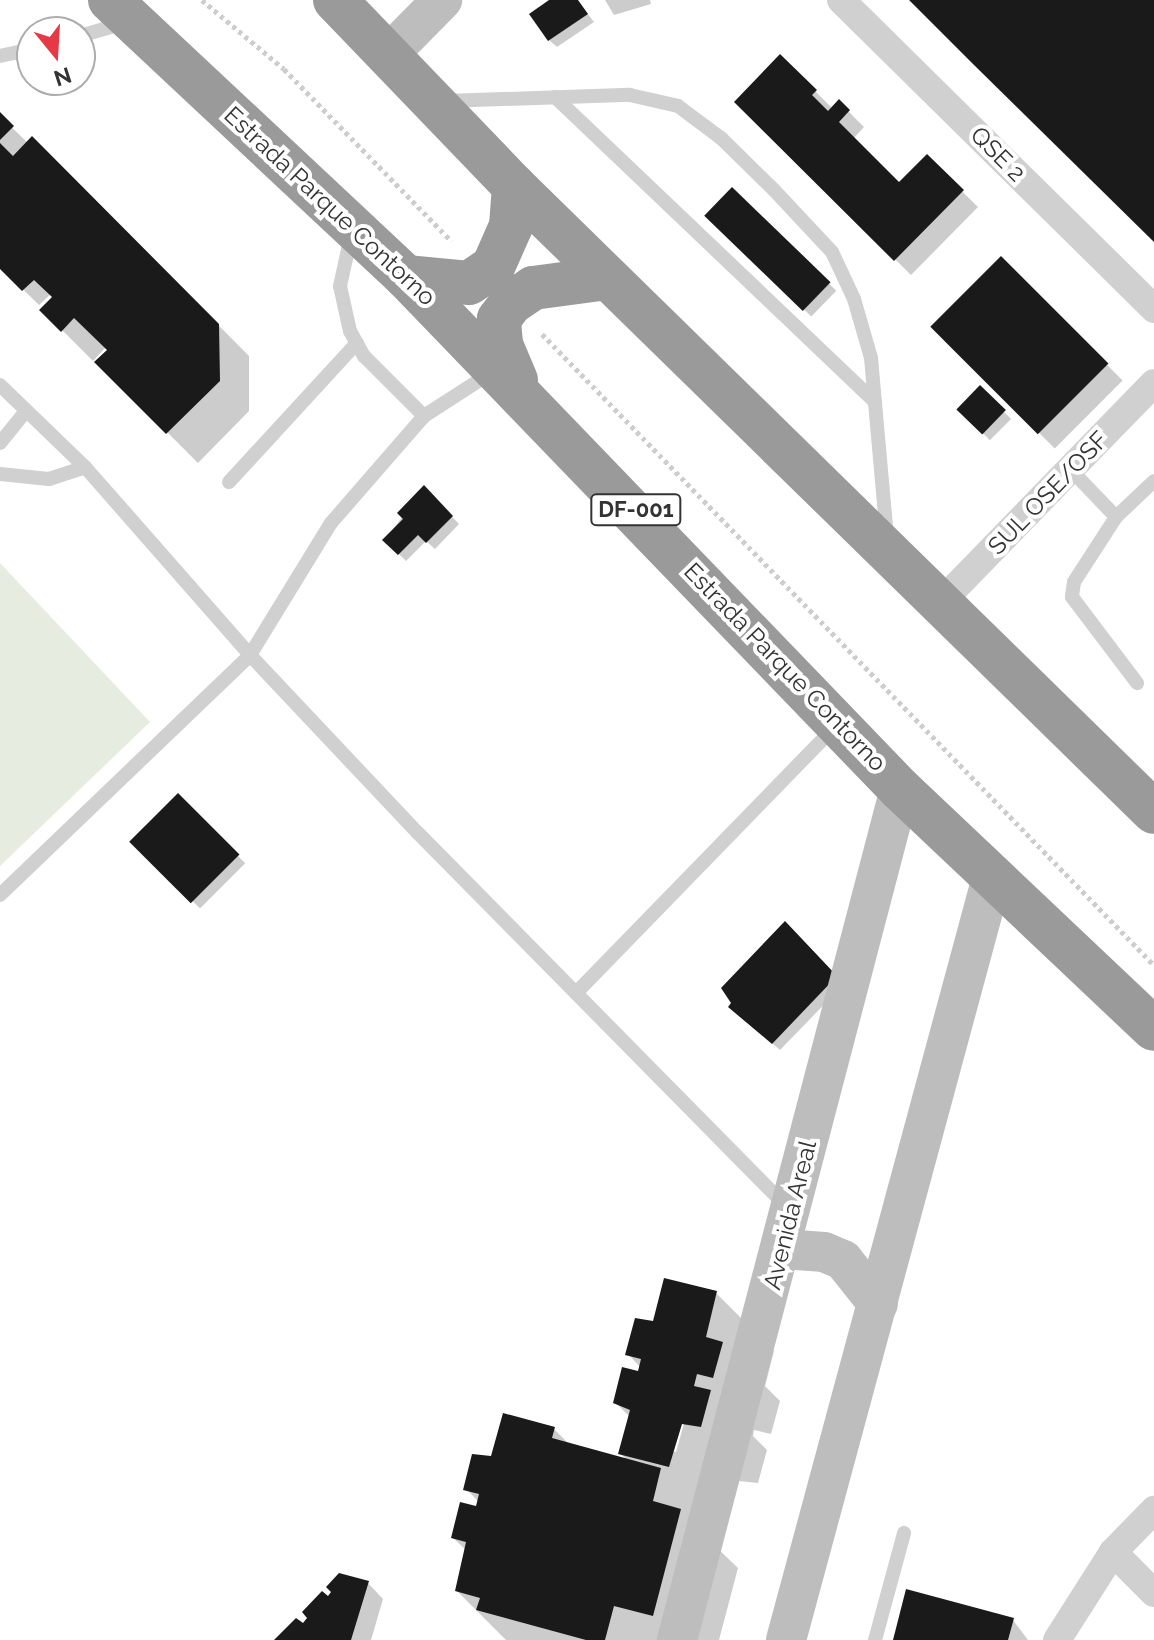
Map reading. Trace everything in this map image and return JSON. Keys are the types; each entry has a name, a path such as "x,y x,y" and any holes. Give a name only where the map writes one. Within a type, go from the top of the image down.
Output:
{"highway":[{"path":"335,0 514,186 1154,812"},
{"name":"Estrada Parque Contorno","path":"121,10 406,277 509,379 900,789 1154,1029"},
{"path":"509,379 501,344 497,288 514,186"},
{"path":"406,277 497,288 533,288 607,278"}],"main road":[{"path":"389,54 442,0"},
{"name":"Avenida Areal","path":"677,1640 787,1230 900,789"},
{"path":"786,1640 993,874"},
{"path":"787,1230 843,1260 878,1304"}],"street":[{"name":"QSE 2","path":"841,0 1154,309"},
{"name":"SUL OSE/OSF","path":"941,602 1154,383"},
{"path":"1057,1640 1113,1552 1154,1510"},
{"path":"1113,1552 1154,1593"}],"lane":[{"path":"96,26 121,10"},
{"path":"433,101 630,95 678,106 721,138 832,252 854,299 871,358 888,549"},
{"path":"555,97 875,402"},
{"path":"353,228 340,286 357,343 424,416"},
{"path":"229,482 357,343"},
{"path":"0,895 250,655 331,523 424,416 509,379"},
{"path":"0,385 85,467 250,655 576,993 787,1230"},
{"path":"0,443 26,411"},
{"path":"0,474 49,479 85,467"},
{"path":"1071,470 1116,517"},
{"path":"1137,683 1072,597 1074,582 1116,517 1154,481"},
{"path":"576,993 838,724"},
{"path":"875,1640 904,1533"}],"path":[{"path":"202,0 284,69 1154,965"}],"shaded area":[{"path":"0,563 150,722 0,866"}],"building":[{"path":"549,0 578,0 588,14 548,41 529,14"},
{"path":"909,0 1154,0 1154,242 973,64"},
{"path":"780,54 817,90 812,95 828,111 839,99 850,110 839,122 899,182 927,154 964,190 894,261 734,102"},
{"path":"0,112 14,126 0,140"},
{"path":"32,136 219,324 220,381 166,434 94,362 107,350 74,318 61,332 39,310 52,297 34,280 22,291 0,269 0,143 13,156"},
{"path":"732,187 831,282 803,311 704,216"},
{"path":"1001,256 1108,363 1038,434 930,327"},
{"path":"980,385 1006,410 982,434 956,409"},
{"path":"424,485 453,516 426,543 418,535 398,555 382,540 403,519 397,513"},
{"path":"178,793 240,855 191,903 129,842"},
{"path":"785,921 837,976 772,1044 728,1007 731,1003 721,988"},
{"path":"664,1278 717,1291 706,1337 723,1342 713,1378 697,1374 694,1386 711,1390 701,1427 682,1424 669,1467 618,1454 630,1410 613,1403 622,1367 638,1371 641,1359 625,1355 635,1318 653,1321"},
{"path":"503,1413 555,1427 552,1438 661,1468 653,1501 681,1509 653,1616 614,1606 605,1640 586,1640 476,1610 480,1598 455,1591 466,1542 451,1538 460,1502 476,1506 479,1494 463,1490 472,1454 491,1456"},
{"path":"339,1573 369,1581 351,1640 274,1640 296,1618 303,1623 307,1618 302,1612 322,1591 328,1596 331,1592 326,1587"},
{"path":"906,1589 1014,1618 1008,1640 893,1640"}]}
